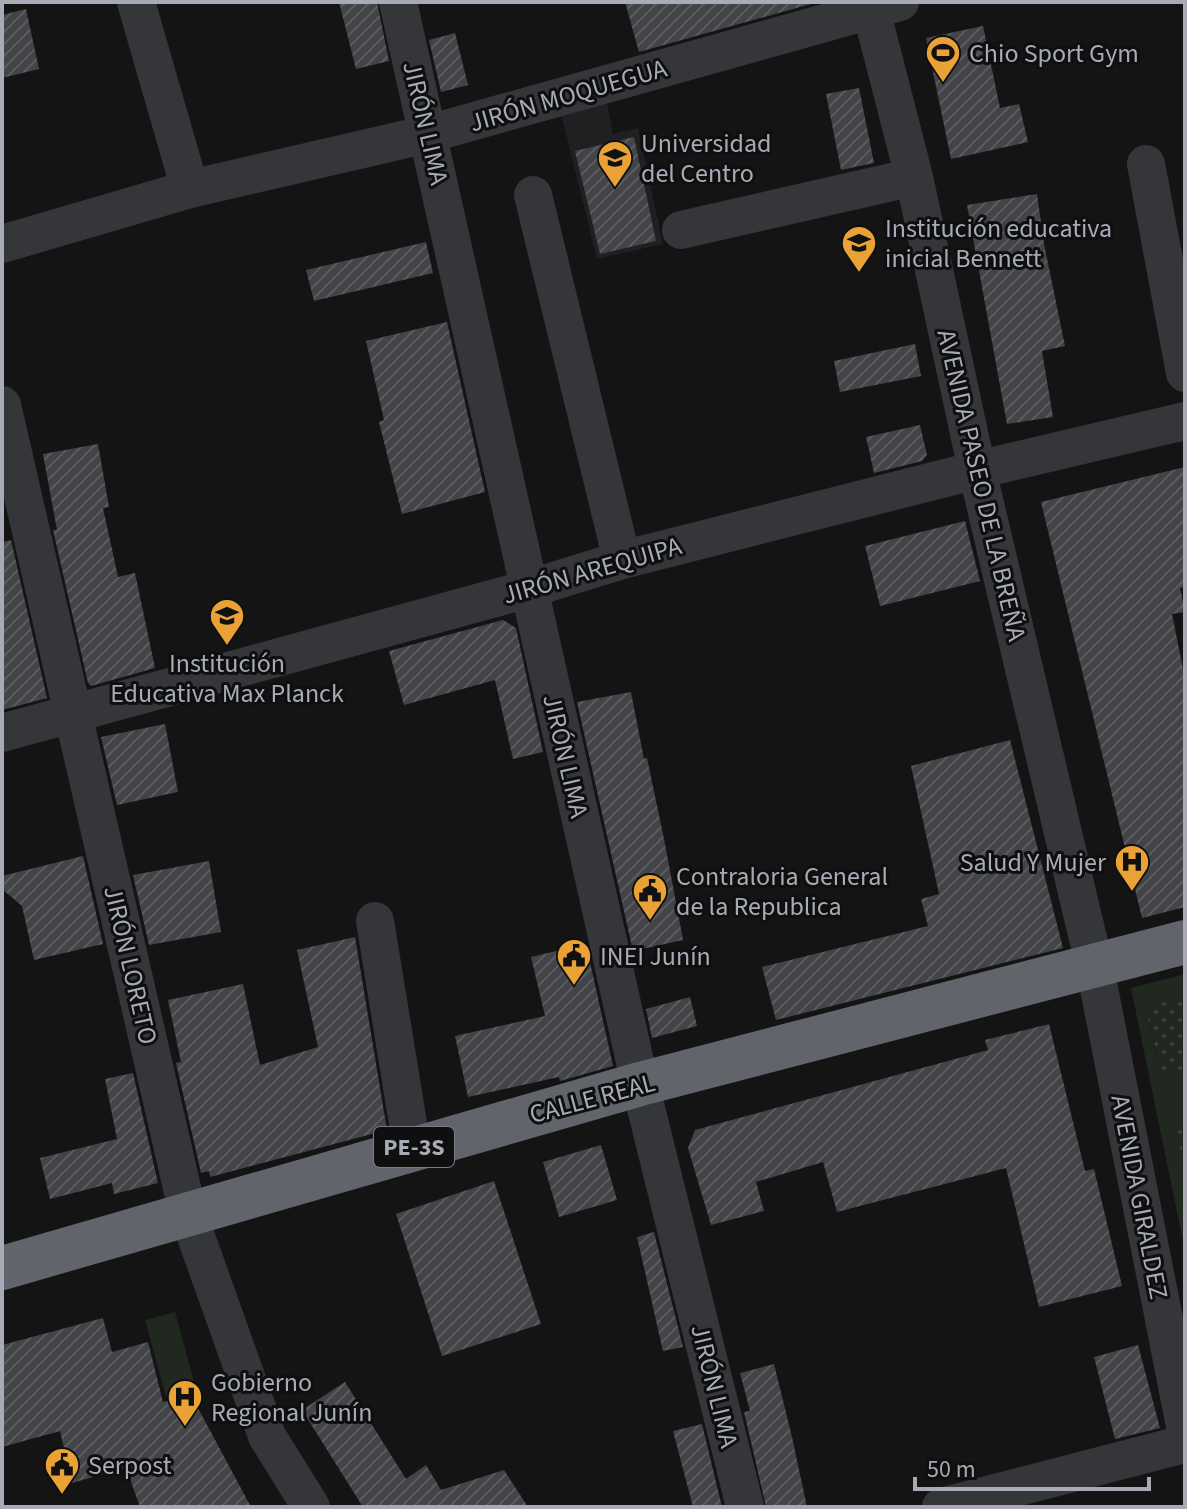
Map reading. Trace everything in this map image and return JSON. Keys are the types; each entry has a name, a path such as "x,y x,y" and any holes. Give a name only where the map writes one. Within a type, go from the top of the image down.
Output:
{"highway":[{"name":"CALLE REAL","path":"2,1268 640,1084 1095,968 1185,942"}],"street":[{"path":"136,2 190,189"},
{"name":"JIRÓN LIMA","path":"398,2 640,1084 745,1507"},
{"name":"JIRÓN MOQUEGUA","path":"2,244 190,189 428,134 880,5"},
{"name":"AVENIDA PASEO DE LA BREÑA","path":"880,5 977,470 1095,968"},
{"path":"1146,164 1185,373"},
{"path":"681,230 914,177"},
{"path":"533,195 622,560"},
{"name":"JIRÓN LORETO","path":"2,405 188,1214 267,1436 311,1507"},
{"name":"JIRÓN AREQUIPA","path":"2,733 528,589 622,560 1185,421"},
{"path":"375,921 412,1148"},
{"name":"AVENIDA GIRALDEZ","path":"1095,968 1185,1426"},
{"path":"941,1507 1185,1444"}],"shaded area":[{"name":"Universidad del Centro","path":"606,98 613,134 638,128 663,244 597,259 560,110"},
{"path":"1185,974 1185,997 1145,1007 1162,1077 1185,1072 1185,1124 1175,1127 1185,1172 1185,1251 1131,988"},
{"path":"1185,997 1185,1072 1162,1077 1145,1006"},
{"path":"1185,1124 1185,1172 1175,1127"},
{"path":"175,1312 196,1389 166,1397 145,1320"}],"building":[{"path":"339,2 377,2 389,61 356,69"},
{"path":"625,2 818,2 639,52"},
{"path":"26,9 39,69 2,78 2,15"},
{"path":"983,26 1000,108 1019,104 1028,142 951,159 926,38"},
{"path":"455,33 468,85 441,92 429,40"},
{"path":"859,88 874,163 841,170 826,94"},
{"name":"Universidad del Centro","path":"634,137 656,241 600,254 575,151"},
{"path":"1037,194 1065,346 1042,351 1053,417 1007,424 967,205"},
{"path":"426,242 433,273 314,301 306,270"},
{"path":"447,322 485,492 402,514 379,422 384,420 366,341"},
{"path":"915,344 921,376 840,392 834,361"},
{"path":"920,425 927,455 922,461 874,473 866,437"},
{"path":"98,444 109,507 103,508 118,577 135,573 155,668 91,686 53,530 57,530 43,454"},
{"path":"1185,467 1185,587 1180,588 1185,612 1172,614 1185,679 1185,907 1142,918 1041,502"},
{"path":"965,521 980,581 880,606 865,546"},
{"path":"11,540 47,698 2,710 2,542"},
{"path":"503,620 516,628 543,752 513,759 495,680 404,705 389,651"},
{"path":"631,692 683,940 633,951 577,702"},
{"path":"165,724 178,792 117,805 101,737"},
{"path":"1010,740 1063,948 776,1020 762,967 928,926 921,899 939,894 911,766"},
{"path":"83,856 103,944 34,960 22,906 2,889 2,876"},
{"path":"209,861 221,932 149,945 133,875"},
{"path":"355,937 387,1130 210,1177 209,1171 201,1173 176,1063 181,1062 168,1000 243,984 260,1065 318,1047 297,950"},
{"path":"586,944 613,1066 560,1081 559,1077 468,1097 455,1036 545,1016 531,957"},
{"path":"690,997 697,1026 652,1038 646,1009"},
{"path":"1049,1024 1085,1171 1094,1169 1122,1286 1039,1307 1006,1168 837,1212 823,1162 756,1182 764,1211 711,1225 688,1148 695,1130 988,1050 985,1040"},
{"path":"133,1073 158,1183 114,1194 112,1183 50,1199 40,1158 117,1139 105,1079"},
{"path":"601,1145 617,1200 559,1217 543,1162"},
{"path":"494,1181 541,1324 442,1356 396,1214"},
{"path":"654,1232 683,1347 663,1351 637,1237"},
{"path":"103,1318 112,1352 148,1342 163,1402 191,1395 251,1507 140,1507 126,1468 72,1483 60,1431 2,1447 2,1345"},
{"path":"1138,1345 1160,1428 1115,1439 1094,1357"},
{"path":"774,1364 807,1507 766,1507 744,1412 750,1411 740,1373"},
{"path":"345,1382 406,1479 426,1465 441,1490 504,1470 528,1507 363,1507 302,1410"},
{"path":"702,1424 722,1507 693,1507 673,1431"}],"place":[{"name":"Chio Sport Gym","path":"943,84"},
{"name":"Universidad del Centro","path":"615,189"},
{"name":"Institución educativa inicial Bennett","path":"859,274"},
{"name":"Institución Educativa Max Planck","path":"227,647"},
{"name":"Salud Y Mujer","path":"1132,893"},
{"name":"Contraloria General de la Republica","path":"650,922"},
{"name":"INEI Junín","path":"574,987"},
{"name":"Gobierno Regional Junín","path":"185,1428"},
{"name":"Serpost","path":"62,1496"}]}
